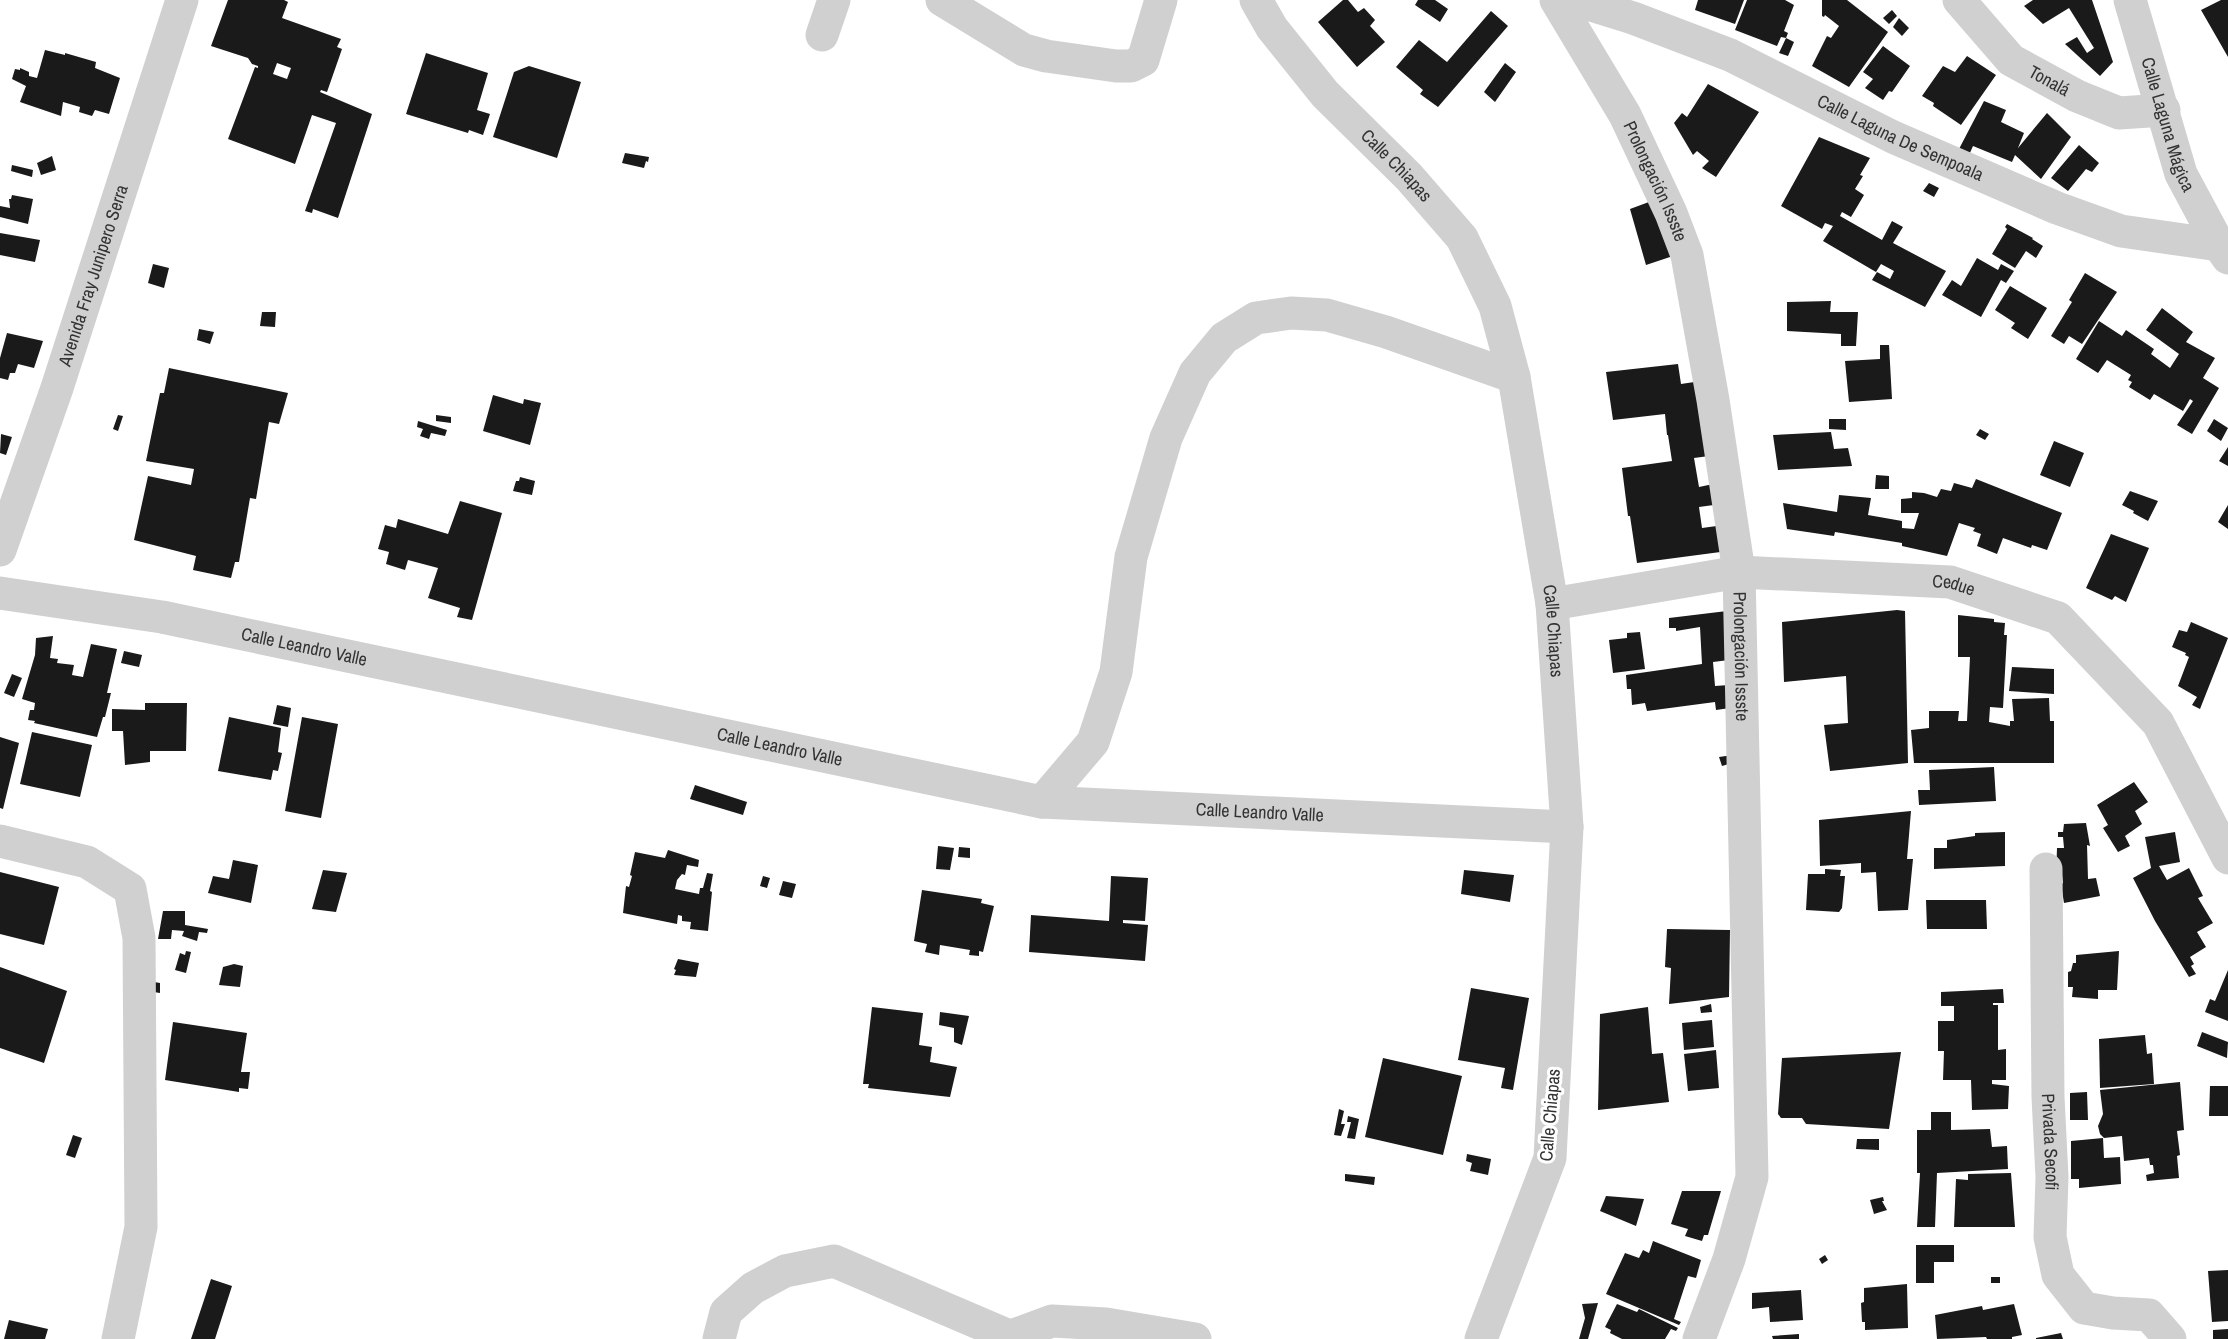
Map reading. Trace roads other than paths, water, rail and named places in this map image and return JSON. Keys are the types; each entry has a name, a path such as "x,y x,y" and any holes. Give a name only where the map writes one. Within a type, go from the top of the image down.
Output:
{"street":[{"name":"Avenida Fray Junipero Serra","path":"0,550 57,388 182,0"},
{"path":"822,35 834,0"},
{"path":"942,0 1024,50 1046,56 1116,66 1131,66 1143,60 1161,0"},
{"name":"Calle Chiapas","path":"1256,0 1272,28 1325,94 1409,177 1462,238 1494,306 1514,377 1552,604 1567,827 1550,1158 1481,1339"},
{"name":"Prolongación Issste","path":"1557,0 1625,115 1671,213 1687,255 1713,400 1739,572 1752,1177 1729,1259 1699,1339"},
{"name":"Calle Laguna De Sempoala","path":"1575,0 1633,18 1730,55 1893,137 2057,208 2121,231 2223,252"},
{"name":"Tonalá","path":"1959,0 2011,60 2077,96 2119,113 2164,110"},
{"name":"Calle Laguna Mágica","path":"2130,0 2181,174 2223,252"},
{"path":"1042,802 1093,742 1116,672 1131,557 1166,438 1195,373 1224,338 1256,318 1291,313 1327,315 1386,332 1514,377"},
{"name":"Cedue","path":"1552,604 1739,572 1950,582 2058,618 2158,723 2228,858"},
{"name":"Calle Leandro Valle","path":"0,592 162,617 1042,802 1567,827"},
{"path":"0,841 87,862 130,889 139,938 141,1227 118,1339"},
{"name":"Privada Secofi","path":"2046,869 2048,1097 2052,1177 2050,1237 2058,1275 2085,1308 2113,1313 2148,1315 2170,1339"},
{"path":"719,1339 726,1312 753,1287 785,1271 834,1262 1006,1337 1052,1321 1106,1324 1195,1339"}]}
